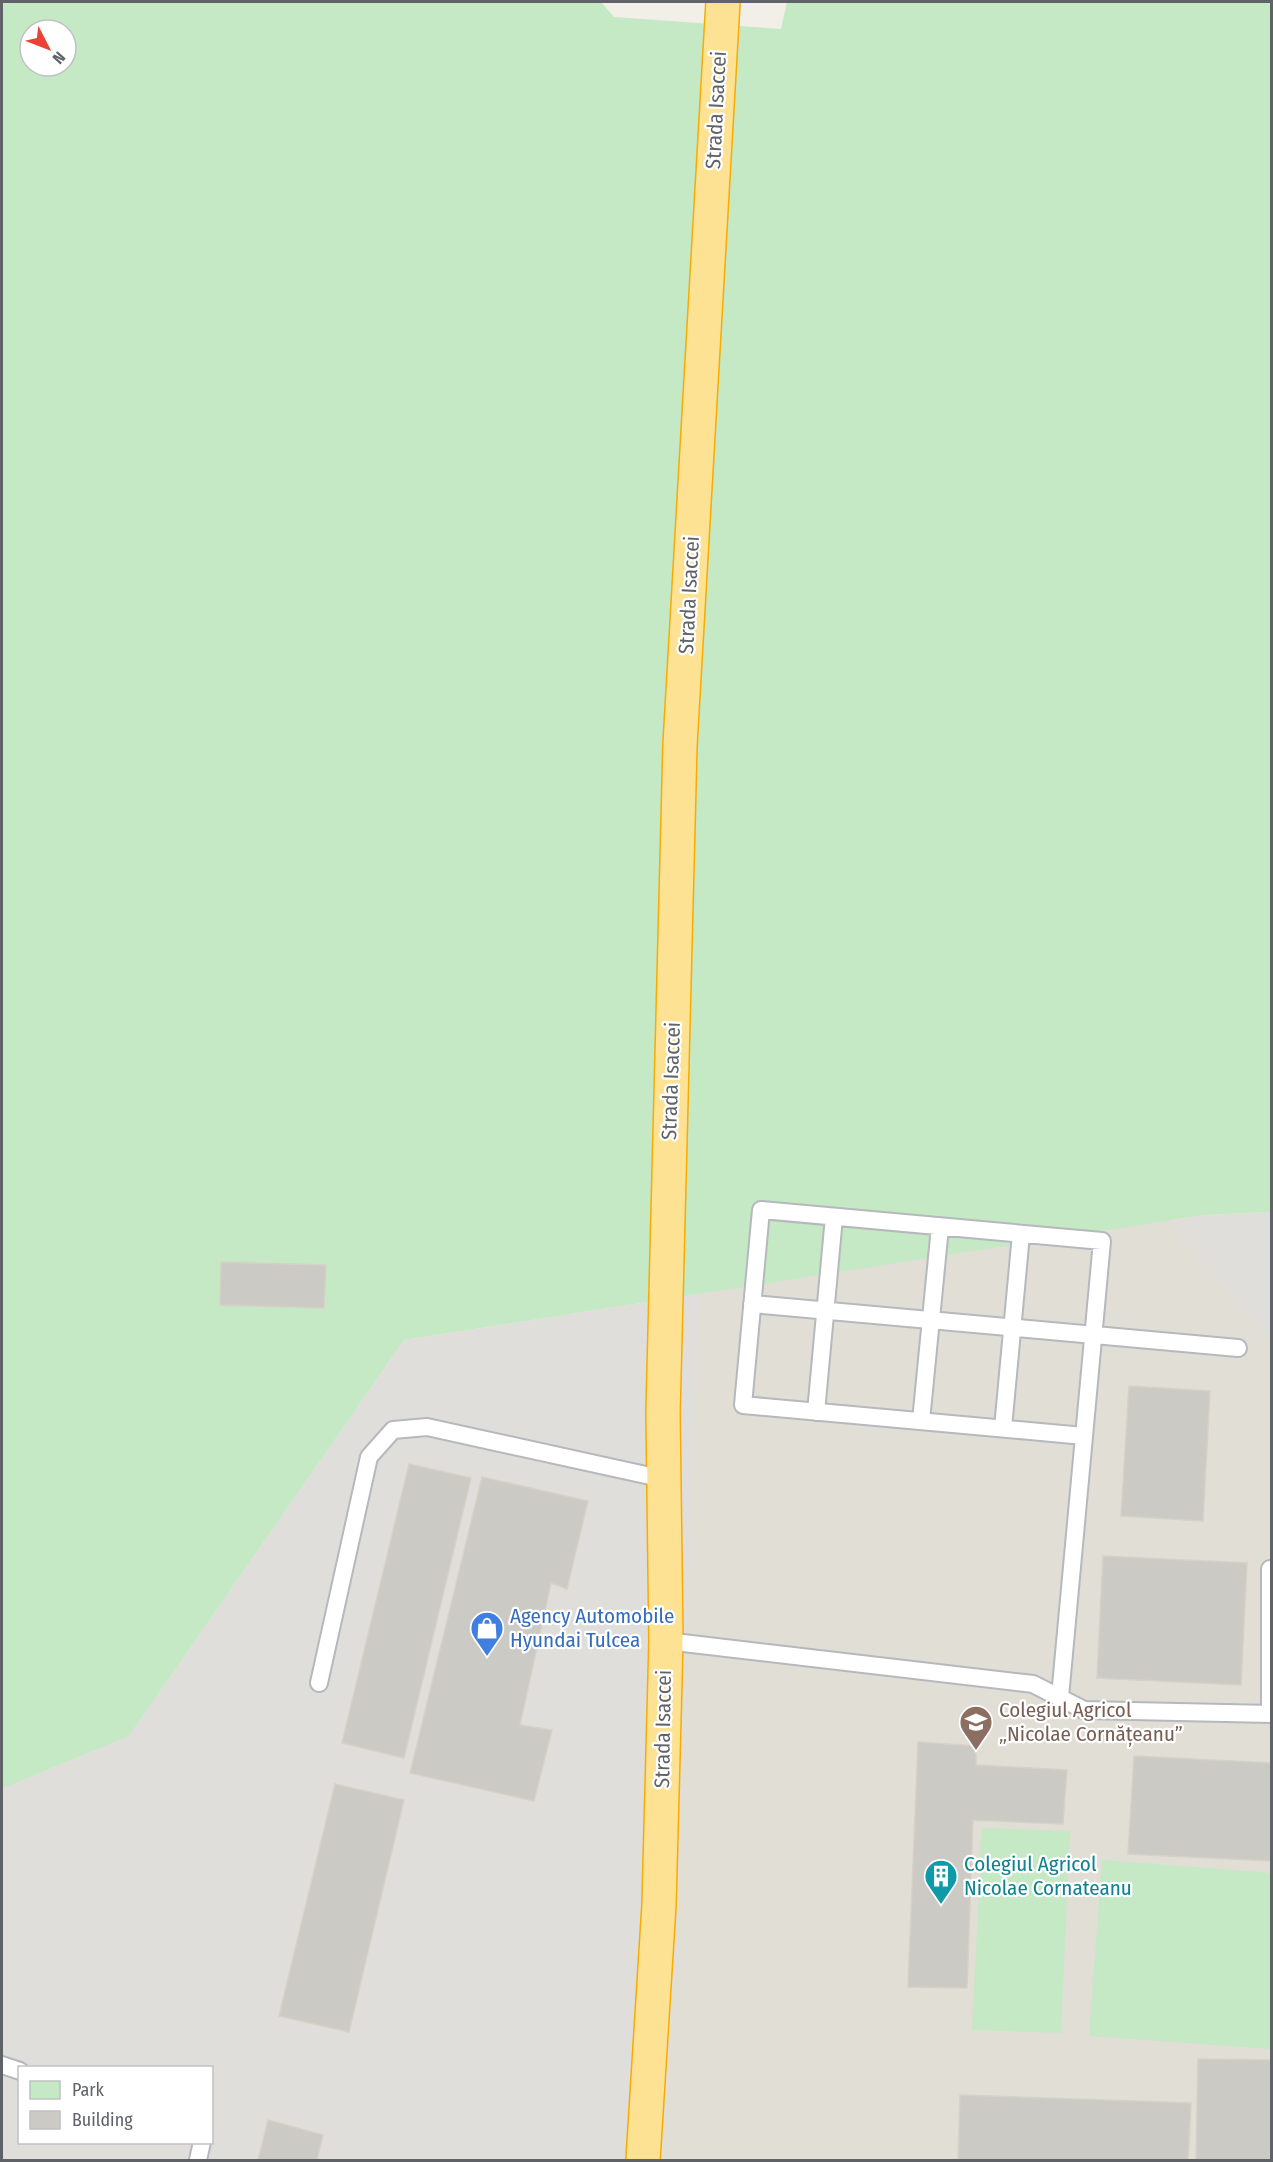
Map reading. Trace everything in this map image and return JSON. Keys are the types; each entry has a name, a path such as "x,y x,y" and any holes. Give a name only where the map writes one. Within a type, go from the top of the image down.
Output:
{"highway":[{"name":"Strada Isaccei","path":"643,2160 659,1905 666,1641 663,1413 680,745 723,2"}],"lane":[{"path":"1060,1697 1102,1241 761,1210 743,1405 1084,1436"},
{"path":"816,1412 834,1217"},
{"path":"921,1421 940,1227"},
{"path":"1003,1428 1021,1234"},
{"path":"752,1304 1238,1348"},
{"path":"319,1683 369,1457 393,1430 427,1426 663,1479"},
{"path":"666,1641 1033,1684 1084,1710 1271,1714 1270,1569"},
{"path":"2,2065 18,2070"},
{"path":"198,2160 202,2144"}],"shaded area":[{"name":"Colegiul Agricol „Nicolae Cornățeanu”","path":"707,1166 1151,1199 1271,1342 1271,2160 661,2160"},
{"path":"1271,1212 1271,2160 2,2160 2,1789 129,1736 404,1340 1204,1215"}],"green space":[{"path":"2,2 601,2 614,17 781,29 787,2 1271,2 1271,1212 1204,1215 404,1340 129,1736 2,1789"},
{"path":"982,1828 1070,1831 1061,2033 972,2030"},
{"path":"1102,1860 1271,1873 1271,2049 1089,2036"}],"building":[{"path":"221,1262 326,1265 324,1308 220,1305"},
{"path":"1129,1386 1210,1391 1203,1521 1121,1516"},
{"path":"409,1464 471,1478 404,1758 342,1743"},
{"name":"Agency Automobile Hyundai Tulcea","path":"482,1477 588,1501 567,1589 551,1583 520,1725 552,1730 534,1801 410,1773"},
{"path":"1103,1556 1247,1563 1241,1685 1097,1678"},
{"name":"Colegiul Agricol Nicolae Cornateanu","path":"918,1742 976,1746 976,1765 1067,1770 1063,1824 973,1820 967,1988 908,1987"},
{"path":"1134,1756 1272,1763 1272,1861 1128,1854"},
{"path":"335,1784 404,1800 349,2032 279,2016"},
{"path":"1198,2059 1272,2060 1272,2160 1196,2160"},
{"path":"960,2095 1191,2103 1188,2160 958,2160"},
{"path":"268,2120 323,2135 317,2160 258,2160"}],"place":[{"name":"Agency Automobile Hyundai Tulcea","path":"487,1657"},
{"name":"Colegiul Agricol „Nicolae Cornățeanu”","path":"976,1751"},
{"name":"Colegiul Agricol Nicolae Cornateanu","path":"941,1905"}]}
